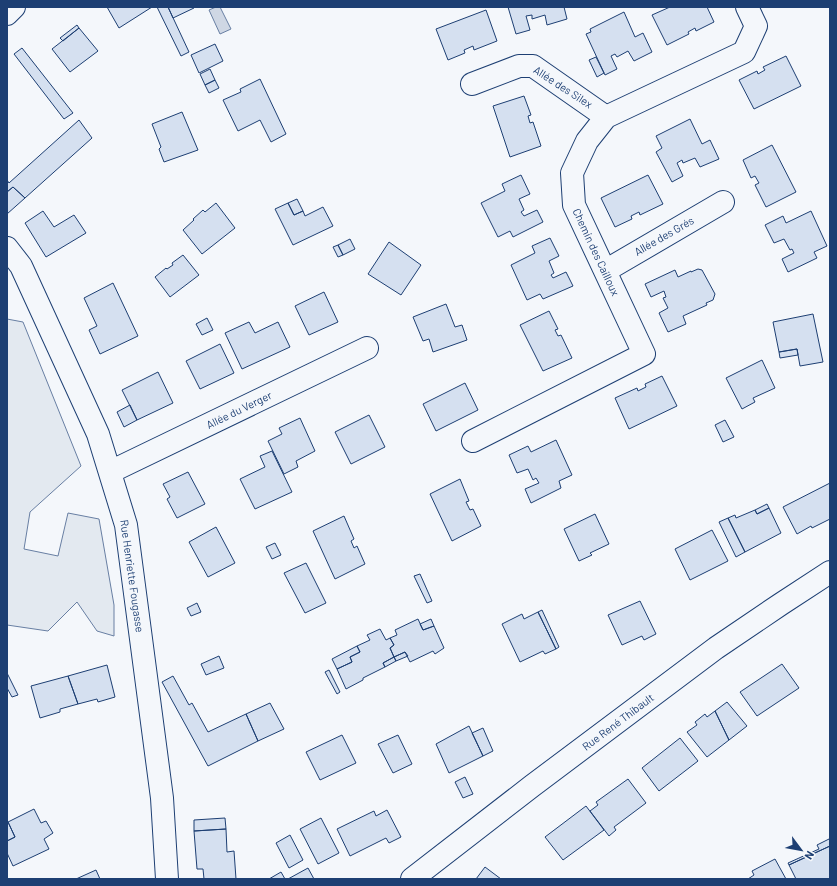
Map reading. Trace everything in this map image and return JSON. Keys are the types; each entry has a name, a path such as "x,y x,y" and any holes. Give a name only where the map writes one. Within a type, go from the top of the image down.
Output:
{"street":[{"path":"7,14 14,7"},
{"name":"Chemin des Cailloux","path":"473,441 644,354 574,205 572,173 587,141 606,116 744,52 756,26 748,7"},
{"name":"Allée des Silex","path":"472,84 519,66 533,66 606,116"},
{"name":"Allée des Grés","path":"605,271 723,202"},
{"name":"Rue Henriette Fougasse","path":"7,248 21,266 98,434 126,525 162,798 167,879"},
{"name":"Allée du Verger","path":"110,472 367,348"},
{"name":"Rue René Thibault","path":"412,879 716,648 830,572"}],"shaded area":[{"path":"220,7 231,29 220,34 209,10"},
{"path":"7,319 23,322 81,466 30,512 24,549 58,556 68,513 99,519 114,605 114,636 97,631 77,602 48,631 7,625"}],"building":[{"path":"107,7 152,7 119,28"},
{"path":"157,7 168,7 189,52 181,56"},
{"path":"168,7 193,7 194,8 173,18"},
{"path":"508,7 564,7 567,19 547,25 545,15 532,19 532,15 526,16 530,30 516,34"},
{"path":"670,7 707,7 714,22 696,31 695,28 688,32 689,34 667,45 652,15"},
{"path":"486,10 497,41 474,50 473,46 464,50 465,53 448,60 436,29"},
{"path":"624,12 635,37 643,33 652,52 634,61 628,51 617,57 615,54 611,56 617,69 605,75 586,34 591,32 590,29"},
{"path":"77,25 79,28 63,41 60,38"},
{"path":"79,28 98,51 70,72 52,49"},
{"path":"215,44 223,61 199,73 191,55"},
{"path":"22,48 73,113 64,119 14,54"},
{"path":"786,56 801,86 754,109 739,80 757,71 758,74 765,70 763,67"},
{"path":"596,57 604,73 597,77 589,60"},
{"path":"210,69 215,80 205,85 200,74"},
{"path":"260,79 286,134 271,142 260,120 238,131 223,100 241,92 240,89"},
{"path":"215,80 219,88 209,93 205,85"},
{"path":"524,96 531,115 528,116 530,123 533,122 541,146 510,157 493,106"},
{"path":"182,112 198,150 164,162 159,149 161,147 152,124"},
{"path":"690,119 702,144 710,140 719,159 700,167 695,158 683,163 682,160 677,163 683,176 672,182 656,152 662,148 656,136"},
{"path":"79,120 92,138 25,198 13,187 7,192 7,180 9,183"},
{"path":"772,145 796,192 766,207 755,185 759,183 755,176 751,178 743,160"},
{"path":"521,175 530,194 519,199 524,210 521,212 524,216 537,210 543,222 513,237 510,231 498,237 481,203 505,191 502,184"},
{"path":"648,175 663,204 640,215 639,212 631,216 632,219 615,227 601,198"},
{"path":"13,187 25,198 7,214 7,192"},
{"path":"297,199 303,211 294,215 288,203"},
{"path":"216,203 235,228 202,254 183,230 203,210 205,212"},
{"path":"288,203 294,215 303,211 305,216 323,207 333,226 293,245 275,209"},
{"path":"43,211 54,227 74,215 86,233 46,257 25,223"},
{"path":"811,211 827,246 814,252 817,258 788,272 782,259 794,253 792,249 790,250 784,239 774,243 765,225 783,216 786,223"},
{"path":"550,238 559,256 549,261 554,273 551,275 553,278 566,272 573,286 543,299 540,294 527,300 511,265 535,253 532,246"},
{"path":"350,239 355,249 343,255 338,245"},
{"path":"389,242 421,265 401,295 368,274"},
{"path":"338,245 343,255 338,257 333,247"},
{"path":"183,255 199,275 170,297 155,277 166,268 167,269 173,265 172,263"},
{"path":"698,269 702,270 715,294 713,300 706,303 707,305 683,316 686,324 668,332 659,313 668,308 663,298 666,297 664,291 651,297 645,284 675,270 678,277"},
{"path":"113,283 138,336 100,354 89,330 97,326 84,298"},
{"path":"324,292 338,322 309,335 295,306"},
{"path":"446,304 455,327 462,325 467,340 433,352 429,339 423,341 413,317"},
{"path":"549,311 558,329 555,330 558,336 561,335 572,358 543,371 520,325"},
{"path":"813,314 823,362 800,366 797,349 779,352 773,322"},
{"path":"207,318 213,330 202,335 196,324"},
{"path":"249,322 255,333 278,322 290,347 242,369 225,333"},
{"path":"220,344 234,373 200,389 186,361"},
{"path":"797,349 798,355 780,358 779,352"},
{"path":"762,360 775,388 753,398 755,402 742,409 726,378"},
{"path":"158,372 173,403 137,420 122,390"},
{"path":"662,376 677,406 629,429 615,398 637,388 638,391 646,387 645,384"},
{"path":"465,383 478,410 436,431 423,404"},
{"path":"130,405 137,420 124,427 117,412"},
{"path":"369,415 385,447 351,464 335,432"},
{"path":"300,418 315,451 296,461 298,467 284,474 268,441 282,434 279,428"},
{"path":"725,420 734,437 723,442 715,425"},
{"path":"556,440 572,475 559,481 561,488 531,503 525,489 539,483 536,478 533,480 528,469 517,473 509,455 528,446 531,452"},
{"path":"272,451 292,492 255,509 240,479 265,467 260,456"},
{"path":"188,472 205,504 177,518 167,499 170,497 163,484"},
{"path":"460,479 469,501 466,502 470,510 473,509 481,526 452,541 430,494"},
{"path":"830,483 830,519 812,528 811,526 797,534 783,507"},
{"path":"767,504 769,508 757,514 755,510"},
{"path":"769,508 781,533 745,552 728,518 735,515 736,518 755,510 757,514"},
{"path":"595,514 609,544 590,553 592,555 579,561 564,529"},
{"path":"344,516 354,539 351,541 354,548 357,546 365,564 335,579 313,531"},
{"path":"728,518 745,552 736,557 719,522"},
{"path":"216,527 235,563 208,577 189,542"},
{"path":"712,530 728,561 690,580 675,549"},
{"path":"275,543 281,555 272,559 266,547"},
{"path":"306,563 326,603 305,613 284,573"},
{"path":"420,574 432,601 427,603 414,576"},
{"path":"640,601 656,634 644,640 642,636 622,645 608,615"},
{"path":"197,603 201,612 191,616 187,608"},
{"path":"542,610 559,647 556,649 538,612"},
{"path":"538,612 556,649 545,654 543,651 520,662 502,624 522,614 524,619"},
{"path":"418,619 423,630 434,626 444,648 435,654 433,651 410,662 405,652 394,657 390,648 394,645 390,638 397,635 395,630"},
{"path":"431,619 434,626 423,630 420,624"},
{"path":"380,629 386,640 390,638 394,645 390,648 394,657 383,663 385,667 363,678 363,680 346,689 337,669 352,662 350,657 360,652 357,646 370,640 367,635"},
{"path":"357,646 360,652 350,657 352,662 337,669 332,659"},
{"path":"405,652 408,656 396,661 394,657"},
{"path":"219,656 224,668 206,675 201,664"},
{"path":"394,657 396,661 385,667 383,663"},
{"path":"782,664 799,688 757,716 740,692"},
{"path":"107,665 115,697 98,702 97,699 78,704 68,676"},
{"path":"329,670 340,692 337,694 325,672"},
{"path":"7,673 18,695 12,697 7,688"},
{"path":"68,676 78,704 60,709 60,712 40,718 31,686"},
{"path":"173,676 189,705 192,703 208,732 246,714 258,741 208,766 162,682"},
{"path":"727,702 747,726 729,740 715,711"},
{"path":"270,703 284,729 258,741 246,714"},
{"path":"715,711 729,740 707,757 687,732 697,725 695,722 705,714 707,717"},
{"path":"469,726 483,756 449,773 436,744"},
{"path":"483,728 493,751 483,756 472,733"},
{"path":"342,735 356,763 320,780 306,752"},
{"path":"398,735 412,764 393,773 378,744"},
{"path":"680,738 698,761 659,791 642,768"},
{"path":"465,777 473,794 463,798 455,782"},
{"path":"628,779 646,803 614,827 616,830 609,836 590,811 598,805 596,802"},
{"path":"586,806 604,830 563,860 545,837"},
{"path":"34,809 41,823 46,821 53,833 44,839 49,849 13,866 7,853 7,841 15,837 8,822"},
{"path":"387,810 401,837 389,843 386,838 350,856 337,829 374,811 376,816"},
{"path":"225,818 226,829 194,831 194,820"},
{"path":"321,818 339,853 318,864 300,829"},
{"path":"8,822 15,837 7,841 7,823"},
{"path":"226,829 227,852 234,851 236,879 204,879 203,869 197,869 194,831"},
{"path":"290,835 303,860 289,868 276,843"},
{"path":"829,839 830,846 789,865 788,863 819,849 817,845"},
{"path":"830,846 830,879 796,879 789,865"},
{"path":"775,859 786,879 748,879 754,875 752,871"},
{"path":"485,867 501,879 476,879"},
{"path":"308,868 314,879 288,879"},
{"path":"96,870 100,879 76,879"},
{"path":"281,872 285,879 269,879"}]}
